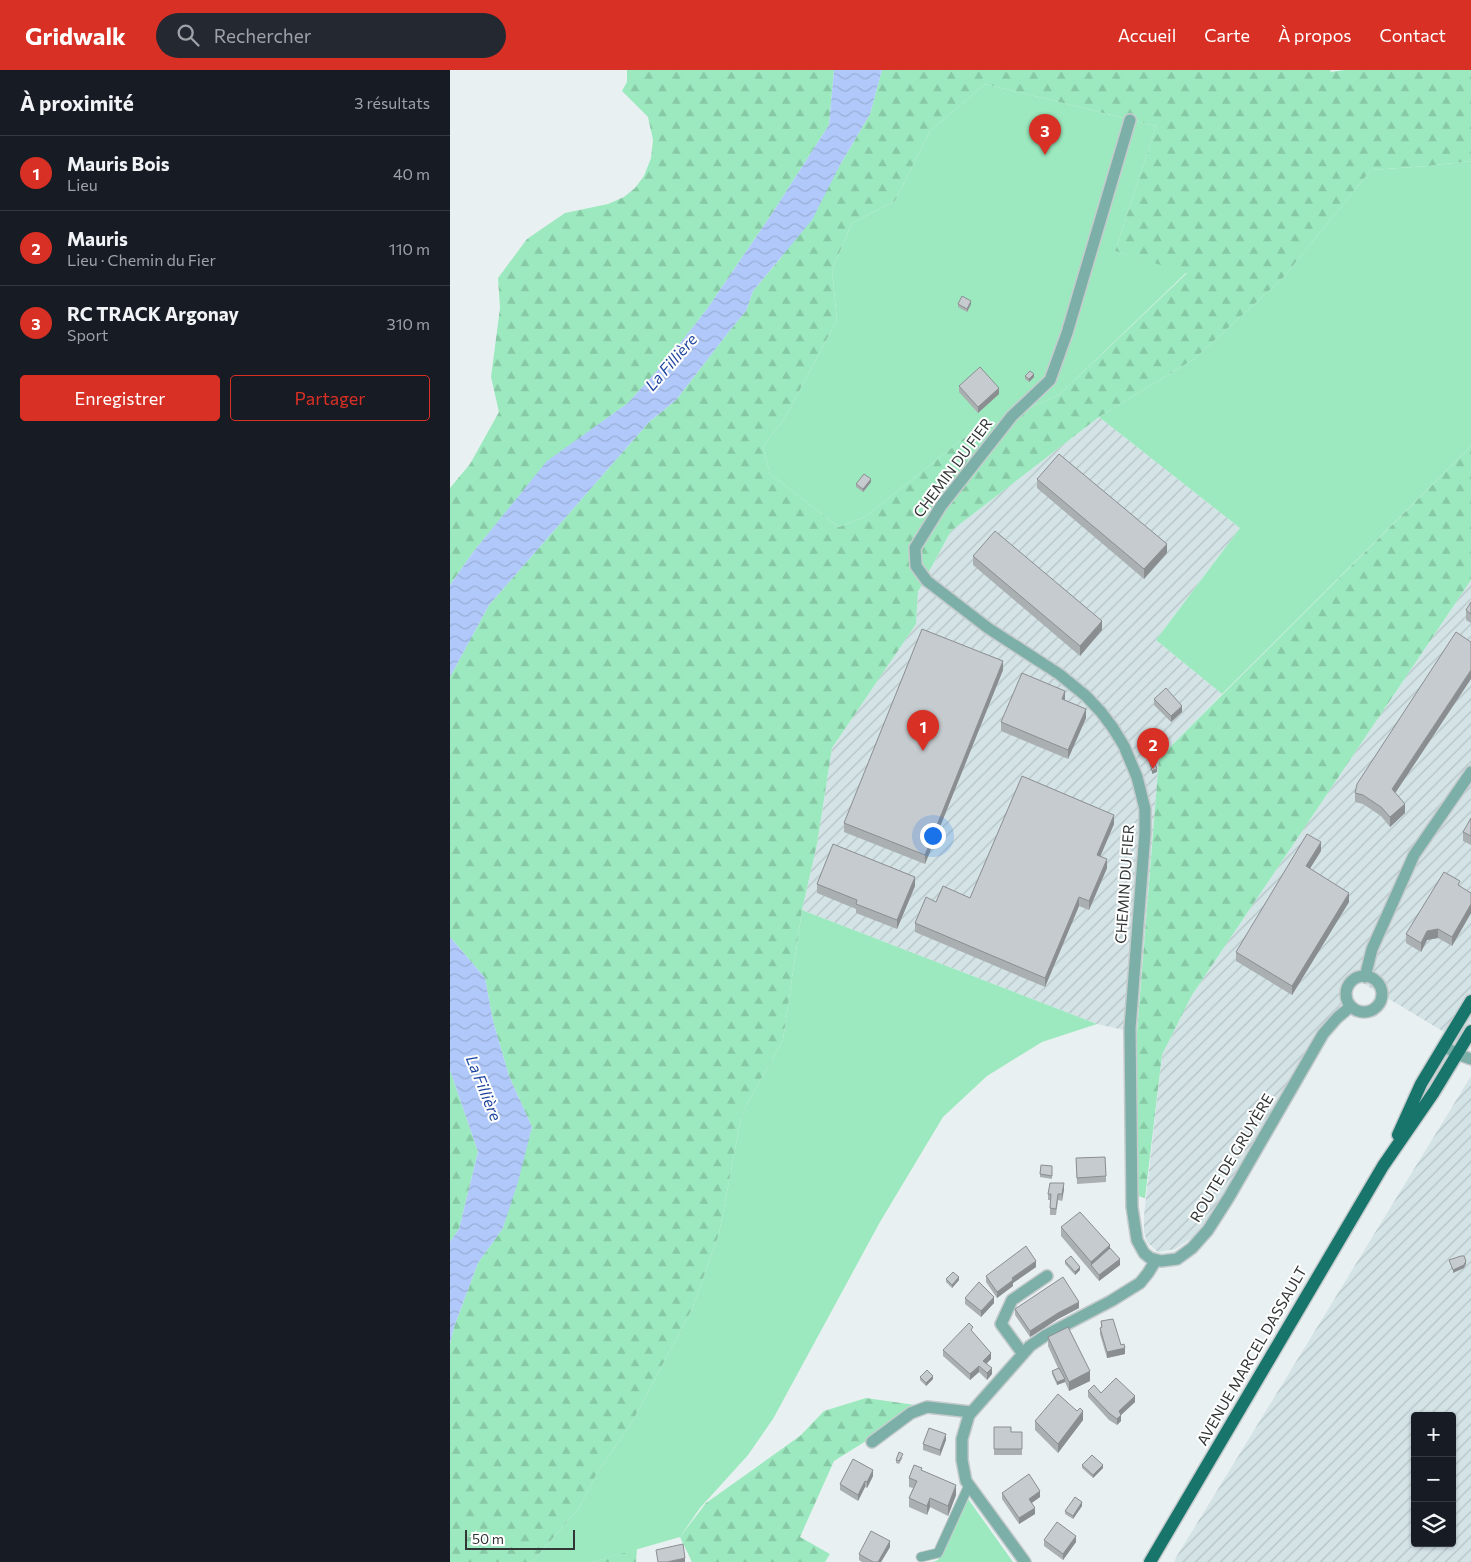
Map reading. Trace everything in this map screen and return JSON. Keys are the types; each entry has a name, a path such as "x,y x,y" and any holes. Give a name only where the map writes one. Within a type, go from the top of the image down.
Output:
{"main road":[{"name":"AVENUE MARCEL DASSAULT","path":"1383,1166 1421,1084 1444,1046 1468,1015 1471,1001"},
{"name":"AVENUE MARCEL DASSAULT","path":"1150,1562 1383,1166 1434,1092 1471,1031"}],"street":[{"name":"CHEMIN DU FIER","path":"1130,120 1067,333 1050,380 1012,416 941,506 915,548 916,566 927,581 988,628 1059,674 1086,696 1113,728 1124,746 1137,777 1144,809 1145,833 1130,1028 1132,1207 1135,1233 1139,1246 1150,1258 1156,1260"},
{"path":"1365,976 1372,949 1414,855 1471,772"},
{"path":"1365,976 1373,979 1380,985 1382,994 1380,1002 1375,1008 1368,1012 1359,1012 1350,1006 1346,995 1347,987 1353,980 1365,976"},
{"name":"ROUTE DE GRUYÈRE","path":"1156,1260 1169,1261 1184,1255 1208,1230 1323,1034 1350,1006"},
{"path":"1444,1046 1457,1054 1471,1059"},
{"path":"1025,1562 966,1481 962,1460 962,1439 971,1412 1023,1354 1046,1335 1111,1301 1140,1283 1156,1260"},
{"path":"1023,1354 1001,1324 1012,1300 1047,1276"},
{"path":"872,1442 911,1413 927,1407 971,1412"},
{"path":"921,1557 938,1553 969,1485"}],"shaded area":[{"path":"1099,417 1240,528 1156,640 1222,694 1159,758 1137,1033 1097,1024 802,910 817,844 832,748 916,624 918,593 951,531"},
{"path":"1471,580 1471,1021 1459,1041 1356,979 1208,1227 1175,1249 1158,1252 1147,1242 1144,1232 1144,1215 1162,1055 1192,995"},
{"path":"1471,1076 1471,1562 1174,1562 1177,1556"}],"green space":[{"path":"627,70 834,70 829,125 707,309 671,355 628,403 547,462 474,551 450,585 450,488 470,464 499,412 491,377 500,308 498,278 527,239 565,213 608,204 624,197 635,188 644,176 651,158 653,140 648,117 622,91 627,82"},
{"path":"882,70 1331,70 1330,72 1344,70 1471,70 1471,161 1371,170 1282,279 1194,359 1099,417 951,531 918,592 916,624 832,748 817,844 802,910 783,1040 742,1113 719,1234 692,1309 632,1422 597,1473 579,1508 534,1560 535,1562 450,1562 450,1344 454,1327 478,1263 503,1228 532,1127 509,1076 493,1021 485,978 450,937 450,677 489,605 649,422 676,400 746,311 753,291 780,259 870,114","holes":["985,84 1156,126 1115,251 1187,273 1060,394 964,438 865,517 839,527 770,474 763,447 787,414 837,320 832,270 852,223 895,201 930,131"]},
{"path":"985,84 1156,126 1115,251 1187,272 1060,394 964,438 865,517 839,527 770,474 763,447 787,414 837,320 832,270 852,223 895,201 930,131"},
{"path":"1471,161 1471,446 1222,694 1156,640 1240,528 1099,417 1194,359 1282,279 1371,170"},
{"path":"1471,446 1471,580 1192,995 1162,1055 1145,1198 1131,1194 1137,1033 1159,758"},
{"path":"802,910 1097,1024 1042,1042 987,1076 943,1117 880,1222 773,1419 748,1455 700,1508 680,1537 593,1562 535,1562 534,1560 579,1508 597,1473 632,1422 692,1309 719,1234 742,1113 783,1040"},
{"path":"450,1070 478,1152 459,1229 450,1242"},
{"path":"866,1398 922,1406 834,1461 800,1537 830,1554 825,1562 692,1562 680,1537 706,1503 800,1436 824,1411"},
{"path":"966,1496 1013,1562 933,1562 938,1560"},
{"path":"637,1549 636,1562 593,1562"}],"water":[{"name":"La Fillière","path":"834,70 882,70 870,114 840,165 812,220 753,291 746,311 676,400 649,422 489,605 450,677 450,585 474,551 547,461 628,403 671,355 707,309 829,125"},
{"name":"La Fillière","path":"450,937 485,978 493,1021 509,1076 532,1127 518,1182 503,1228 478,1263 454,1327 450,1344 450,1242 459,1229 478,1152 450,1070"}],"building":[{"path":"962,296 971,301 967,309 958,304"},
{"path":"980,367 999,388 978,407 959,386"},
{"path":"1030,371 1034,374 1029,379 1025,376"},
{"path":"1059,454 1167,544 1144,569 1037,479"},
{"path":"864,474 871,479 863,489 856,484"},
{"path":"995,531 1102,621 1080,646 973,556"},
{"path":"1471,602 1471,614 1466,610"},
{"path":"922,629 1003,661 925,855 844,823"},
{"path":"1456,632 1471,642 1471,670 1392,789 1405,804 1390,817 1381,807 1363,795 1355,793 1357,784"},
{"path":"1022,673 1065,691 1062,699 1086,709 1068,750 1001,722"},
{"path":"1166,688 1182,706 1171,716 1154,699"},
{"path":"1154,761 1157,769 1152,771 1150,763"},
{"path":"1022,776 1114,815 1097,855 1107,859 1089,901 1079,897 1045,978 915,923 926,897 936,902 943,886 970,898"},
{"path":"1471,818 1471,836 1463,832"},
{"path":"1307,834 1321,842 1306,866 1349,893 1292,986 1236,952"},
{"path":"833,844 915,877 897,920 856,904 857,900 817,884"},
{"path":"1444,872 1460,881 1458,885 1471,893 1471,904 1452,937 1438,929 1427,931 1421,943 1406,934"},
{"path":"1105,1157 1106,1176 1077,1178 1076,1158"},
{"path":"1041,1165 1052,1166 1052,1176 1040,1174"},
{"path":"1050,1183 1064,1183 1062,1194 1058,1194 1056,1209 1050,1208 1051,1194 1048,1194"},
{"path":"1080,1212 1110,1245 1091,1262 1061,1227"},
{"path":"1026,1246 1036,1261 1012,1278 1013,1280 997,1292 986,1276"},
{"path":"1110,1248 1120,1259 1099,1275 1091,1265"},
{"path":"1071,1256 1080,1267 1075,1272 1065,1261"},
{"path":"1464,1256 1466,1261 1464,1265 1453,1270 1449,1260"},
{"path":"953,1272 959,1277 952,1285 946,1279"},
{"path":"1063,1277 1079,1302 1030,1331 1015,1309"},
{"path":"979,1282 994,1297 981,1311 965,1298"},
{"path":"1113,1319 1121,1345 1124,1344 1125,1348 1107,1352 1100,1328 1102,1327 1101,1321"},
{"path":"969,1323 973,1327 971,1330 991,1353 983,1361 992,1368 987,1373 979,1366 970,1374 943,1350"},
{"path":"1068,1327 1090,1371 1069,1382 1048,1337"},
{"path":"1059,1368 1065,1379 1057,1382 1052,1371"},
{"path":"927,1370 933,1376 926,1383 920,1377"},
{"path":"1116,1378 1135,1396 1119,1411 1121,1415 1117,1419 1088,1391 1094,1385 1101,1393"},
{"path":"1058,1394 1077,1411 1080,1408 1083,1411 1058,1444 1035,1421"},
{"path":"994,1427 1011,1427 1011,1432 1022,1432 1022,1449 994,1449"},
{"path":"929,1428 946,1434 940,1450 923,1444"},
{"path":"899,1452 903,1454 899,1461 896,1460"},
{"path":"1092,1455 1103,1465 1093,1475 1082,1465"},
{"path":"853,1459 873,1470 858,1495 840,1484"},
{"path":"914,1465 922,1468 921,1470 956,1485 948,1506 930,1498 927,1506 909,1498 917,1481 909,1478"},
{"path":"1029,1474 1040,1491 1029,1499 1035,1508 1019,1518 1002,1493"},
{"path":"1075,1497 1082,1502 1073,1516 1065,1511"},
{"path":"1057,1522 1076,1536 1063,1554 1044,1540"},
{"path":"871,1531 890,1541 878,1562 873,1562 859,1554"},
{"path":"683,1544 685,1558 658,1562 656,1550"}],"place":[{"name":"RC TRACK Argonay","path":"1045,155"},
{"name":"Mauris Bois","path":"923,751"},
{"name":"Mauris","path":"1153,769"}]}
